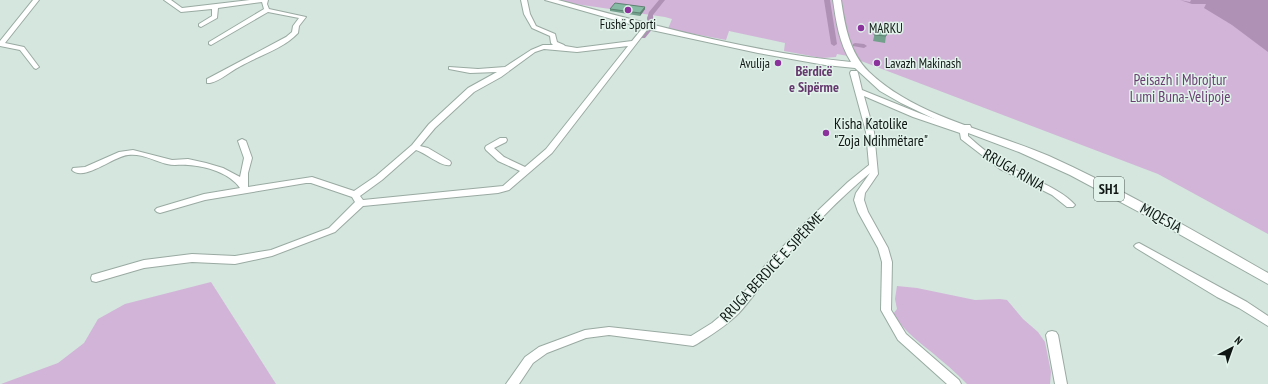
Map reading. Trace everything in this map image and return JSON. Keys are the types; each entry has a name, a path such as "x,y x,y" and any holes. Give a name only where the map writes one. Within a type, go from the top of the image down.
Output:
{"main road":[{"path":"549,0 651,27 858,69"},
{"name":"SH1","path":"837,0 846,46 858,69"},
{"path":"826,63 842,57 846,46"},
{"name":"MIQESIA","path":"858,69 905,102 941,117 965,130 1017,147 1099,184 1268,279"}],"street":[{"path":"36,0 2,43 3,46 22,48 36,67"},
{"path":"167,0 181,10 216,7 262,0"},
{"path":"265,0 264,4 267,10"},
{"path":"524,0 527,14 534,28 546,31 553,35 554,43 566,48"},
{"path":"202,25 215,17 216,7"},
{"path":"210,81 225,74 234,66 280,45 295,33 296,26 302,17 267,10 211,43"},
{"path":"160,210 204,197 245,188 312,180 358,199 498,190 506,188 549,151 633,43 651,27"},
{"path":"96,278 144,264 192,258 235,260 272,253 332,230 358,199 379,178 415,147 432,126 471,90 543,47 577,50 633,43"},
{"path":"451,68 462,71 498,71 516,63"},
{"path":"858,69 859,91 870,132 874,174 861,193 859,200 863,212 880,241 887,262 886,310 902,337 955,384"},
{"path":"859,91 916,115 965,130"},
{"name":"RRUGA RINIA","path":"965,130 966,140 991,159 1029,181 1055,193 1070,205"},
{"path":"503,140 490,148 501,159 526,171"},
{"path":"242,141 248,158 244,173 245,188"},
{"path":"415,147 425,150 447,163"},
{"path":"76,170 83,170 117,155 134,153 173,163 187,162 215,167 227,173 245,188"},
{"name":"RRUGA BERDICË E SIPËRME","path":"512,384 529,360 543,350 585,334 609,331 693,341 716,326 734,311 758,284 766,272 810,223 851,184 873,166"},
{"path":"1139,246 1187,272 1221,294 1243,304 1268,322"},
{"path":"1052,335 1061,384"}],"green space":[{"name":"Peisazh i Mbrojtur Lumi Buna-Velipoje","path":"548,0 1268,0 1268,234 1158,174 848,56 837,54 836,57 822,58 784,51 785,43 729,31 726,40 668,29 672,19 665,17"},
{"path":"211,282 276,384 1,384 58,363 84,343 98,319 125,304"},
{"path":"897,286 917,288 975,300 1007,300 1023,319 1038,332 1045,342 1051,372 1050,384 967,384 949,366 911,334 893,314 897,309 895,299"}],"shaded area":[{"path":"1180,0 1190,2 1191,0 1268,0 1268,52 1232,25 1204,8 1206,4 1192,4"}],"building":[{"name":"Fushë Sporti","path":"615,3 645,7 640,13 610,9"},
{"path":"876,28 887,30 886,36 874,35"}],"waterway":[{"path":"643,37 651,27 650,18 652,12 662,0"},
{"path":"827,0 834,44"},
{"path":"855,45 864,46"}],"place":[{"name":"Fushë Sporti","path":"628,10"},
{"name":"MARKU","path":"861,28"},
{"name":"Avulija","path":"778,63"},
{"name":"Lavazh Makinash","path":"877,63"},
{"name":"Kisha Katolike \"Zoja Ndihmëtare\"","path":"826,133"}],"district":[{"name":"Bërdicë e Sipërme","path":"814,80"}]}
